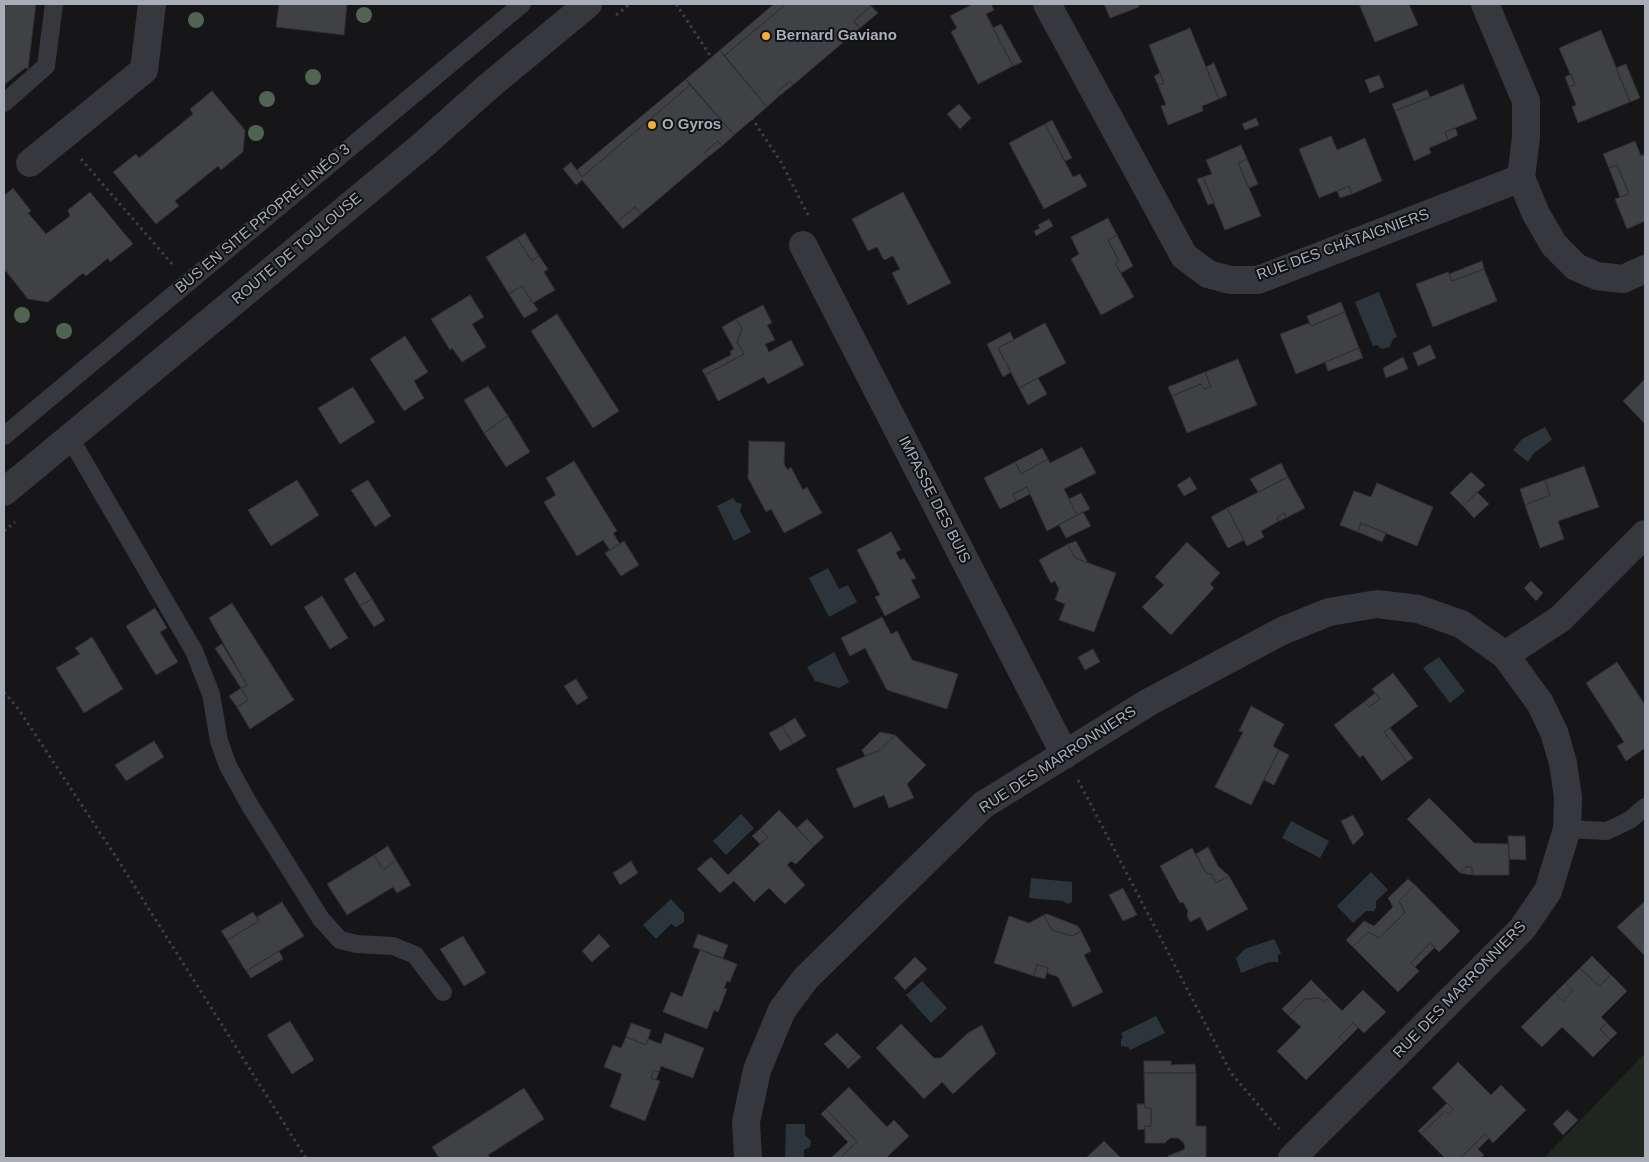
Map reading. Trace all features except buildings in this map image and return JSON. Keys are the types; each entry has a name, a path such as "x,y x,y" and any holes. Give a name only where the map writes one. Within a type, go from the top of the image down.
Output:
{"street":[{"path":"30,163 144,70 152,4"},
{"name":"ROUTE DE TOULOUSE","path":"4,492 423,145 489,86 588,4"},
{"name":"RUE DES CHÂTAIGNIERS","path":"1047,4 1184,256 1208,274 1230,280 1258,280 1520,178"},
{"path":"1485,4 1526,100 1526,137 1520,178 1536,214 1554,245 1576,267 1597,276 1623,278 1645,269"},
{"name":"IMPASSE DES BUIS","path":"803,245 1065,755"},
{"path":"1505,655 1560,619 1645,534"},
{"name":"RUE DES MARRONNIERS","path":"748,1158 746,1122 757,1070 782,1010 806,978 983,805 1149,702 1282,632 1329,612 1377,604 1418,609 1461,624 1505,655 1540,703 1554,732 1563,763 1568,797 1566,829 1548,891 1522,929 1295,1155"}],"lane":[{"path":"4,103 46,66 54,4"},
{"name":"BUS EN SITE PROPRE LINÉO 3","path":"4,436 522,4"},
{"path":"70,438 194,651 211,694 219,741 228,766 249,804 321,919 340,940 357,944 393,946 415,955 443,992"},
{"path":"1566,829 1607,831 1630,820 1645,807"}],"path":[{"path":"676,4 781,162 818,234 803,245"},
{"path":"62,137 174,266"},
{"path":"4,692 20,710 113,852 306,1158"},
{"path":"1065,755 1231,1073 1295,1155"}],"shaded area":[{"path":"1379,292 1397,337 1393,339 1390,347 1382,349 1377,345 1373,346 1355,302"},
{"path":"1545,427 1552,440 1534,453 1528,462 1513,450 1522,439"},
{"path":"733,498 736,502 742,504 740,511 751,532 734,541 717,506"},
{"path":"828,568 839,589 848,585 857,602 829,617 809,578"},
{"path":"834,652 849,682 839,688 815,681 807,667"},
{"path":"1439,657 1465,691 1450,703 1423,668"},
{"path":"741,814 754,828 726,855 713,841"},
{"path":"1291,821 1329,841 1320,858 1282,838"},
{"path":"1371,872 1388,890 1376,901 1374,911 1366,911 1353,923 1337,906"},
{"path":"1031,878 1072,882 1072,902 1067,904 1063,901 1029,898"},
{"path":"671,899 684,913 684,922 676,927 671,924 656,939 643,925"},
{"path":"1274,939 1281,953 1278,955 1278,962 1269,962 1241,973 1236,958 1245,949"},
{"path":"922,981 947,1008 931,1023 906,995"},
{"path":"1156,1016 1165,1033 1130,1050 1128,1047 1121,1046 1123,1037 1121,1033"},
{"path":"1645,1053 1645,1158 1544,1158"},
{"path":"786,1124 805,1124 805,1135 811,1141 810,1147 804,1150 804,1158 785,1158"}],"place":[{"name":"Bernard Gaviano","path":"766,36"},
{"name":"O Gyros","path":"652,125"}]}
